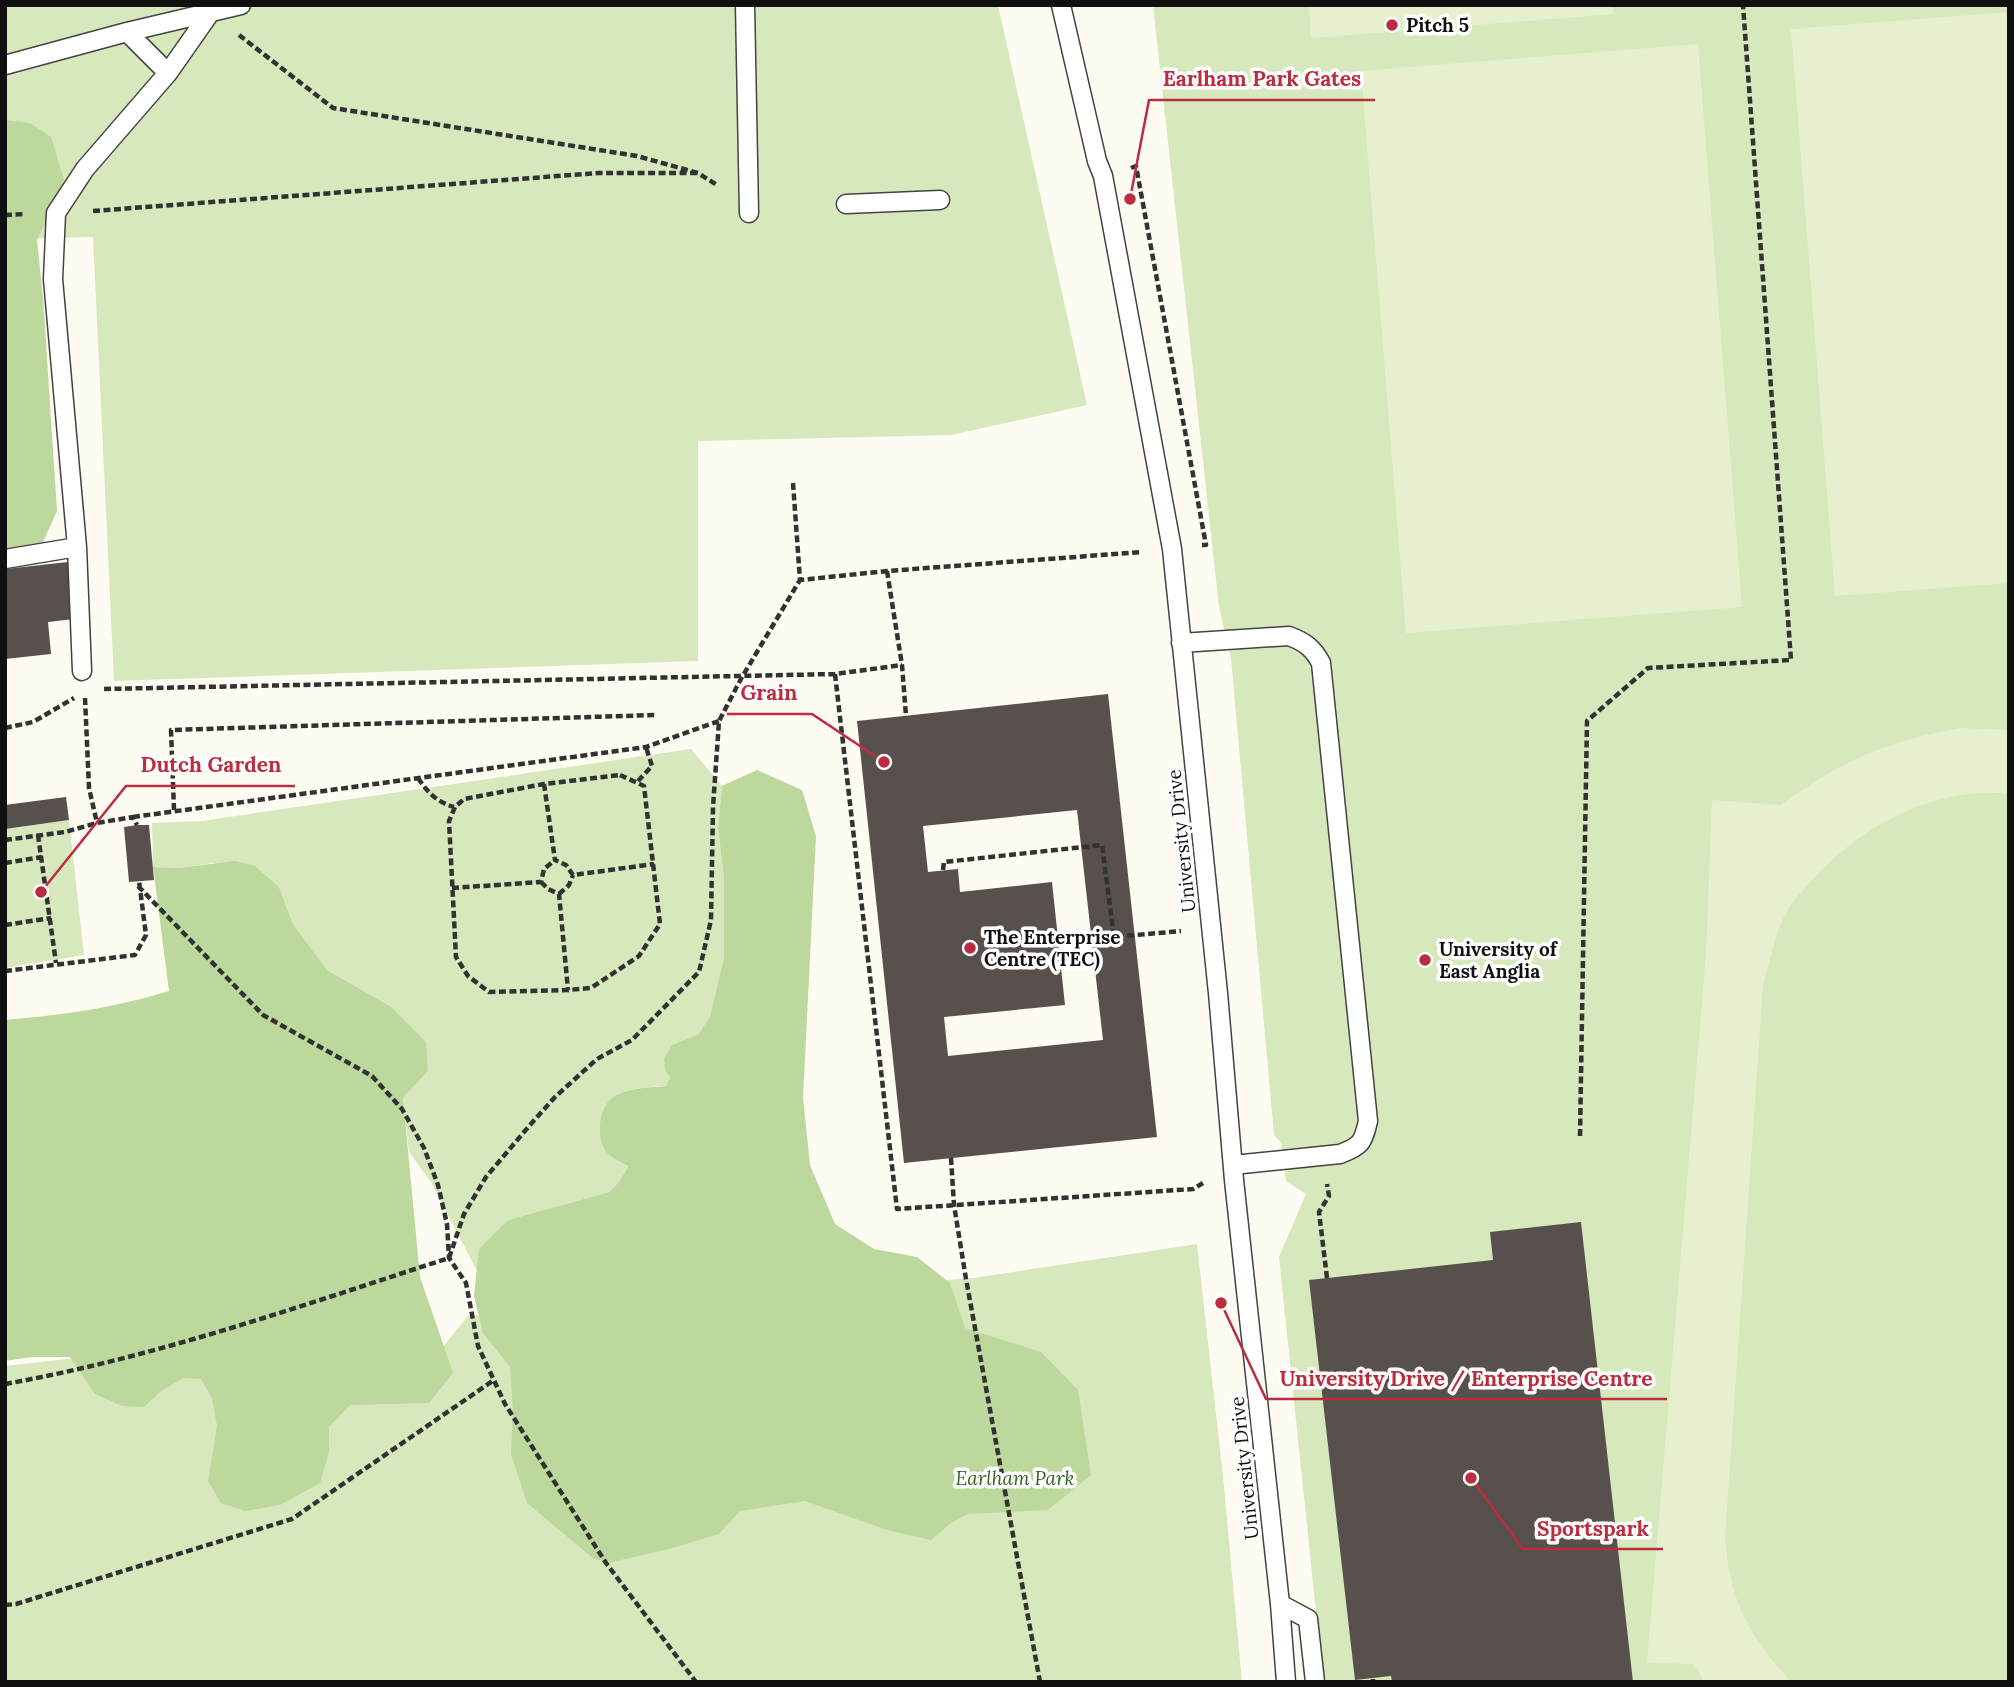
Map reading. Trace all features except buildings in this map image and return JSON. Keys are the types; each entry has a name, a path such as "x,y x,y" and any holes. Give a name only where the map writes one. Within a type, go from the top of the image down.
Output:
{"lane":[{"path":"5,65 241,5"},
{"path":"745,5 750,213"},
{"name":"University Drive","path":"1061,5 1097,161 1104,176 1172,549 1286,1682"},
{"path":"82,671 76,547 53,279 57,214 85,169 168,73 210,13"},
{"path":"127,32 168,73"},
{"path":"846,204 940,200"},
{"path":"5,559 76,547"},
{"path":"1181,643 1289,636 1305,642 1321,663 1368,1121 1364,1139 1356,1148 1340,1154 1233,1165"},
{"path":"1280,1604 1308,1619 1315,1682"}],"path":[{"path":"1580,1136 1587,721 1648,668 1791,660 1743,5"},
{"path":"210,13 333,108 637,156 698,173 722,187 750,213"},
{"path":"800,580 1206,545 1136,166 1104,176"},
{"path":"57,214 598,173 698,173"},
{"path":"449,1258 464,1213 486,1177 530,1125 555,1097 597,1059 632,1040 699,972 711,920 713,807 719,721 741,677 800,580 793,483"},
{"path":"887,571 902,665 906,716"},
{"path":"5,728 33,722 67,704 85,690 741,677 835,674 902,665"},
{"path":"82,671 89,788 97,823"},
{"path":"835,674 897,1209 1192,1189 1204,1183"},
{"path":"174,810 171,730 655,715"},
{"path":"5,840 65,832 97,823 174,810 646,747 719,721"},
{"path":"638,782 652,766 646,747"},
{"path":"620,775 638,782 644,786 660,924 639,956 592,988 489,992 468,976 456,957 449,821 455,807 464,799 544,784 620,775"},
{"path":"418,778 428,793 444,804 455,807"},
{"path":"544,784 555,860"},
{"path":"132,817 137,825"},
{"path":"38,835 57,963"},
{"path":"943,870 944,862 1102,845 1114,937 1181,931"},
{"path":"5,863 42,857"},
{"path":"555,860 566,865 573,875"},
{"path":"541,882 544,869 555,860"},
{"path":"573,875 654,864"},
{"path":"559,894 569,885 573,875"},
{"path":"452,888 541,882 559,894"},
{"path":"5,971 135,955 146,935 139,883 262,1015 372,1076 402,1109 424,1148 438,1185 447,1224 449,1258 466,1283 478,1346 505,1405 606,1563 696,1682"},
{"path":"559,894 568,990"},
{"path":"5,925 51,918"},
{"path":"1324,1156 1329,1196 1319,1212 1327,1278"},
{"path":"951,1158 954,1205 1040,1682"},
{"path":"5,1384 60,1374 225,1330 449,1258"},
{"path":"5,1605 16,1604 292,1519 495,1380"}],"green space":[{"path":"5,5 998,5 1087,405 951,435 698,441 698,661 114,681 93,237 5,239"},
{"name":"University of East Anglia","path":"1153,5 2009,5 2009,1682 1325,1682 1279,1257 1306,1194 1286,1181 1281,1143 1274,1135 1231,658 1219,607"},
{"name":"Pitch 5","path":"1309,5 1613,5 1614,14 1311,38"},
{"path":"2009,12 2009,583 1835,596 1791,29"},
{"path":"1698,44 1742,607 1406,633 1361,71"},
{"path":"5,120 30,123 51,137 65,183 37,240 57,511 43,542 5,554"},
{"path":"1961,728 2009,730 2009,794 1954,796 1927,803 1876,827 1853,843 1813,879 1788,909 1763,985 1725,1537 1731,1581 1744,1616 1763,1648 1791,1682 1704,1682 1694,1664 1647,1663 1706,954 1712,800 1781,805 1803,789 1866,754 1910,739"},
{"path":"691,749 722,786 718,828 724,879 724,957 710,1016 699,1034 672,1045 664,1058 670,1078 666,1086 622,1092 605,1106 600,1123 604,1148 610,1156 628,1165 619,1182 609,1192 508,1220 480,1249 477,1271 431,1182 409,1152 403,1098 428,1071 390,1006 327,970 293,924 279,887 214,863 178,868 153,867 152,823 202,821"},
{"path":"757,770 802,790 816,836 803,1098 810,1165 835,1224 874,1249 917,1257 950,1283 965,1328 1041,1352 1078,1390 1091,1475 1048,1510 968,1514 951,1523 931,1540 887,1530 805,1501 740,1511 719,1534 669,1549 612,1562 594,1559 527,1503 511,1454 513,1410 510,1367 483,1333 474,1296 479,1249 508,1220 609,1192 619,1182 628,1166 610,1156 604,1148 600,1132 602,1114 610,1100 622,1092 666,1086 670,1078 665,1070 664,1058 672,1045 699,1034 710,1016 724,957 724,879 718,828 722,786"},
{"path":"69,820 84,955 5,968 5,829"},
{"path":"235,861 255,866 279,887 293,924 327,970 390,1006 426,1042 428,1071 403,1098 420,1277 453,1373 429,1403 350,1405 329,1427 329,1452 320,1483 280,1505 245,1511 221,1503 208,1481 217,1426 212,1398 201,1379 183,1378 160,1392 144,1407 122,1406 95,1394 70,1357 32,1357 5,1361 5,1020 88,1010 169,991 153,867 178,868"},
{"name":"Earlham Park","path":"1197,1244 1223,1476 1242,1682 5,1682 5,1366 77,1358 175,1371 419,1376 468,1316 974,1278"}],"place":[{"name":"Pitch 5","path":"1392,25"},
{"name":"Earlham Park Gates","path":"1130,199"},
{"name":"Grain","path":"884,762"},
{"name":"Dutch Garden","path":"41,892"},
{"name":"The Enterprise Centre (TEC)","path":"970,948"},
{"name":"University of East Anglia","path":"1425,960"},
{"name":"University Drive / Enterprise Centre","path":"1221,1303"},
{"name":"Sportspark","path":"1471,1478"}]}
